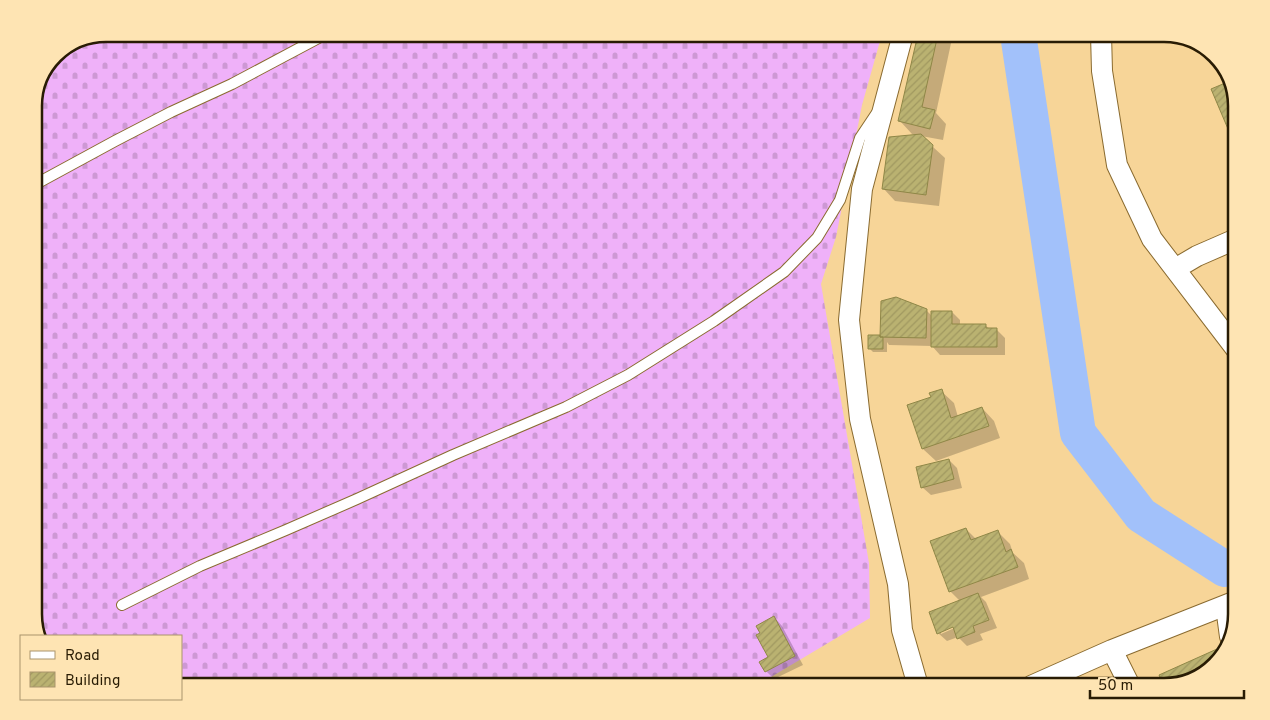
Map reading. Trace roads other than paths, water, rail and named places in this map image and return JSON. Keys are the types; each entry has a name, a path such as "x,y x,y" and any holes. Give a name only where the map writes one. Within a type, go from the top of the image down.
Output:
{"street":[{"path":"900,43 862,189 849,320 860,418 898,584 902,630 916,678"},
{"path":"1101,43 1102,71 1117,165 1152,239 1227,338"},
{"path":"1175,269 1197,256 1227,243"},
{"path":"1049,678 1112,650 1228,604"},
{"path":"1112,650 1126,678"}],"lane":[{"path":"43,179 115,140 232,84 309,43"},
{"path":"122,605 200,566 340,507 566,407 628,375 714,321 784,272 816,238 840,200 860,138 884,101"}],"waterway":[{"path":"1019,43 1078,433 1141,515 1225,569"}]}
